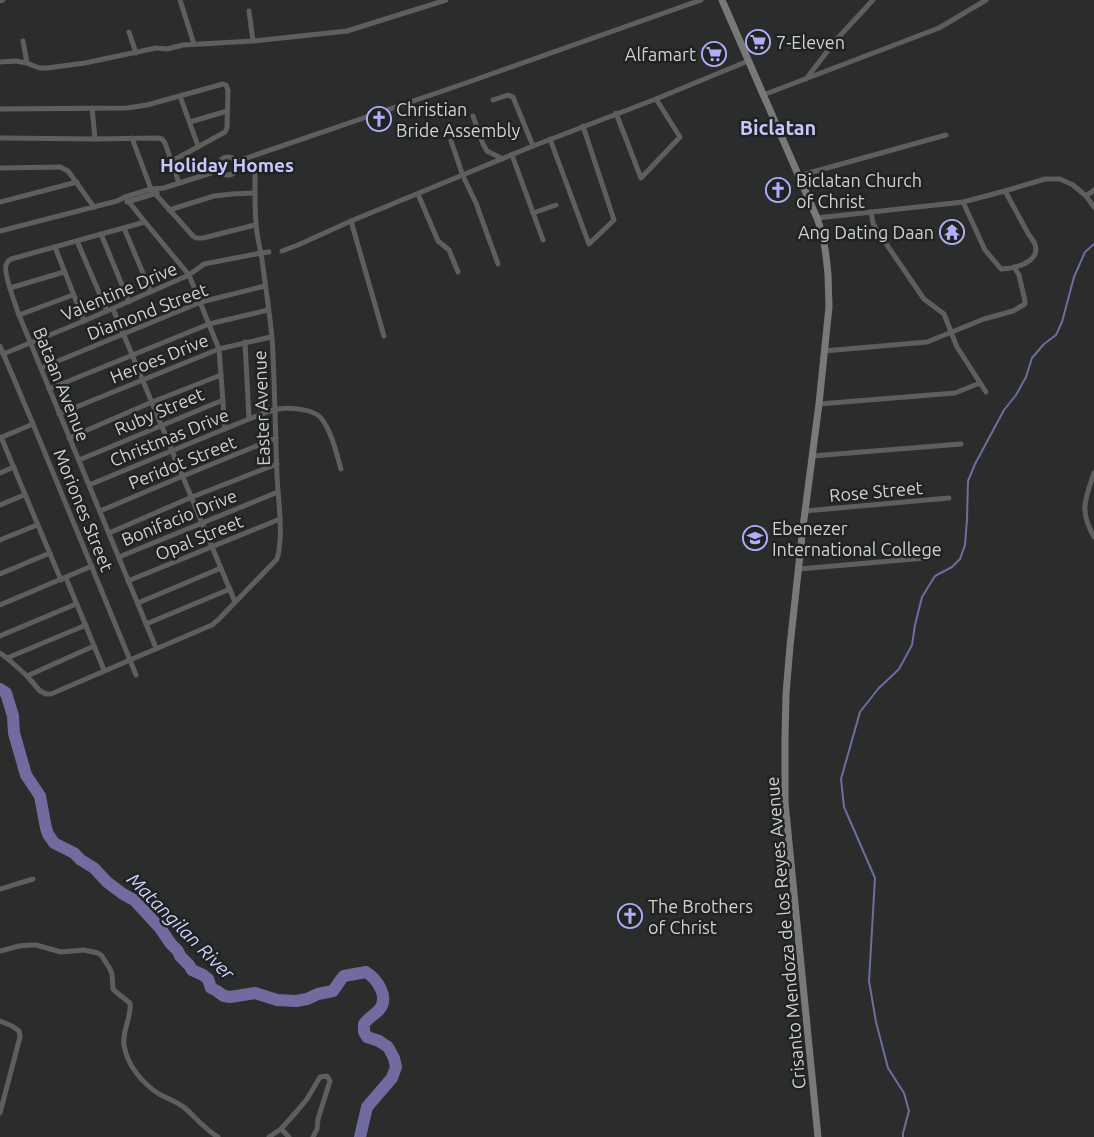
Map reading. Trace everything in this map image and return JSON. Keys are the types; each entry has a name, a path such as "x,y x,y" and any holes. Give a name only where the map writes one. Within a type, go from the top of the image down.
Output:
{"main road":[{"name":"Crisanto Mendoza de los Reyes Avenue","path":"722,0 817,218 823,236 828,274 829,307 786,694 785,739 785,802 818,1137"}],"street":[{"path":"180,0 194,44"},
{"path":"0,62 16,61 39,68 47,68 84,63 156,48 253,41 347,31 446,0"},
{"path":"235,162 701,0"},
{"path":"806,79 836,40 872,0"},
{"path":"763,95 939,28 986,0"},
{"path":"249,11 253,41"},
{"path":"129,32 136,53"},
{"path":"24,41 27,63"},
{"path":"282,251 550,139 656,99 748,61"},
{"path":"0,109 127,108 147,105 223,84 226,85 228,90 227,128 225,132 172,161"},
{"path":"493,100 508,95 513,97 533,146"},
{"path":"180,96 198,146"},
{"path":"616,113 641,178 680,137 656,99"},
{"path":"92,108 95,139"},
{"path":"190,122 227,111"},
{"path":"473,116 487,151 503,159"},
{"path":"550,139 590,244 614,220 583,126"},
{"path":"798,176 946,135"},
{"path":"0,138 162,139 179,183"},
{"path":"132,138 151,189 193,236 196,238 256,226"},
{"path":"451,142 498,264"},
{"path":"512,155 542,240"},
{"path":"215,171 220,162 226,158 233,159 235,162"},
{"path":"126,199 151,189 164,188 215,171 226,174 233,173 235,162"},
{"path":"0,168 60,167 68,171 94,207"},
{"name":"Easter Avenue","path":"130,660 212,625 277,559 279,552 280,520 272,336 256,226 255,173"},
{"path":"817,218 963,202 1045,179 1060,179 1073,184 1086,196 1094,207"},
{"path":"0,202 77,182"},
{"path":"0,231 116,201 155,194 164,188"},
{"path":"1086,196 1094,190"},
{"path":"963,202 985,250 1001,268 1014,267 1030,261 1035,255 1036,246 1005,191"},
{"path":"169,210 214,196 255,193"},
{"path":"418,194 438,241 449,250 458,272"},
{"path":"126,199 190,275 219,349 225,429"},
{"path":"533,213 556,205"},
{"path":"871,212 876,229 924,299 944,314 956,347 986,392"},
{"path":"352,221 384,336"},
{"name":"Bataan Avenue","path":"144,222 11,259 6,262 5,267 19,316 156,648"},
{"path":"124,228 151,292"},
{"path":"101,234 129,302"},
{"path":"77,241 107,311"},
{"path":"55,247 84,321"},
{"path":"190,275 204,264 270,252"},
{"path":"824,351 927,342 984,319 1013,311 1025,304 1019,275 1014,267"},
{"path":"10,288 64,272"},
{"name":"Valentine Drive","path":"1,350 31,342 84,321 190,275"},
{"name":"Diamond Street","path":"41,368 201,302 265,286"},
{"path":"19,316 73,295"},
{"path":"113,309 235,602"},
{"path":"49,389 209,324 268,310"},
{"name":"Heroes Drive","path":"59,414 219,349 272,336"},
{"path":"245,342 249,419"},
{"name":"Moriones Street","path":"1,350 136,675"},
{"path":"69,438 221,375"},
{"path":"819,404 955,393 980,383"},
{"name":"Ruby Street","path":"79,460 223,400"},
{"name":"Christmas Drive","path":"89,485 249,419 276,409 288,408 314,412 320,417 326,426 341,469"},
{"path":"33,424 1,437 50,554 86,625 104,670"},
{"name":"Peridot Street","path":"100,511 276,438"},
{"path":"812,456 962,444"},
{"path":"109,533 192,497 277,464"},
{"path":"0,473 14,467"},
{"path":"1094,473 1085,500 1084,513 1094,537"},
{"name":"Bonifacio Drive","path":"119,557 278,492"},
{"path":"0,505 24,495"},
{"name":"Rose Street","path":"805,512 949,498"},
{"name":"Opal Street","path":"128,581 280,520"},
{"path":"0,540 37,524"},
{"path":"0,574 50,554"},
{"path":"799,569 926,558"},
{"path":"0,605 92,566"},
{"path":"138,603 222,568"},
{"path":"146,624 230,589"},
{"path":"0,636 76,604"},
{"path":"7,658 86,625"},
{"path":"27,676 94,646"},
{"path":"0,653 46,694 51,694 130,660"},
{"path":"0,890 33,879"},
{"path":"0,951 19,946 36,945 61,952 93,951 102,956 112,974 113,989 130,1003 124,1043 128,1059 138,1075 158,1093 185,1108 202,1126 218,1137"},
{"path":"0,1021 19,1031 20,1037 0,1113"},
{"path":"269,1137 281,1129 297,1111 307,1099 320,1077 327,1076 330,1082 318,1119 316,1133 313,1137"},
{"path":"281,1129 289,1137"}],"waterway":[{"path":"903,1137 909,1111 904,1093 888,1068 876,1022 869,981 875,878 844,807 841,779 860,712 878,689 899,669 912,645 922,597 935,576 952,567 960,559 965,545 968,481 975,464 1004,410 1016,395 1026,377 1032,358 1044,344 1056,335 1062,322 1074,277 1085,252 1094,244"},
{"name":"Matangilan River","path":"0,689 6,693 13,716 14,733 26,775 40,796 46,828 54,843 74,853 94,868 107,882 134,900 160,928 192,970 208,979 211,988 224,996 230,997 255,993 277,1000 296,1001 333,991 344,976 366,972 374,979 381,989 383,1000 379,1010 364,1024 364,1032 367,1037 379,1041 388,1047 396,1067 392,1078 367,1107 360,1137"}],"tunnel":[{"path":"211,173 216,171"}],"place":[{"name":"7-Eleven","path":"758,42"},
{"name":"Alfamart","path":"714,54"},
{"name":"Christian Bride Assembly","path":"379,119"},
{"name":"Biclatan Church of Christ","path":"778,190"},
{"name":"Ang Dating Daan","path":"952,232"},
{"name":"Ebenezer International College","path":"755,538"},
{"name":"The Brothers of Christ","path":"630,916"}],"district":[{"name":"Biclatan","path":"778,127"},
{"name":"Holiday Homes","path":"227,165"}]}
